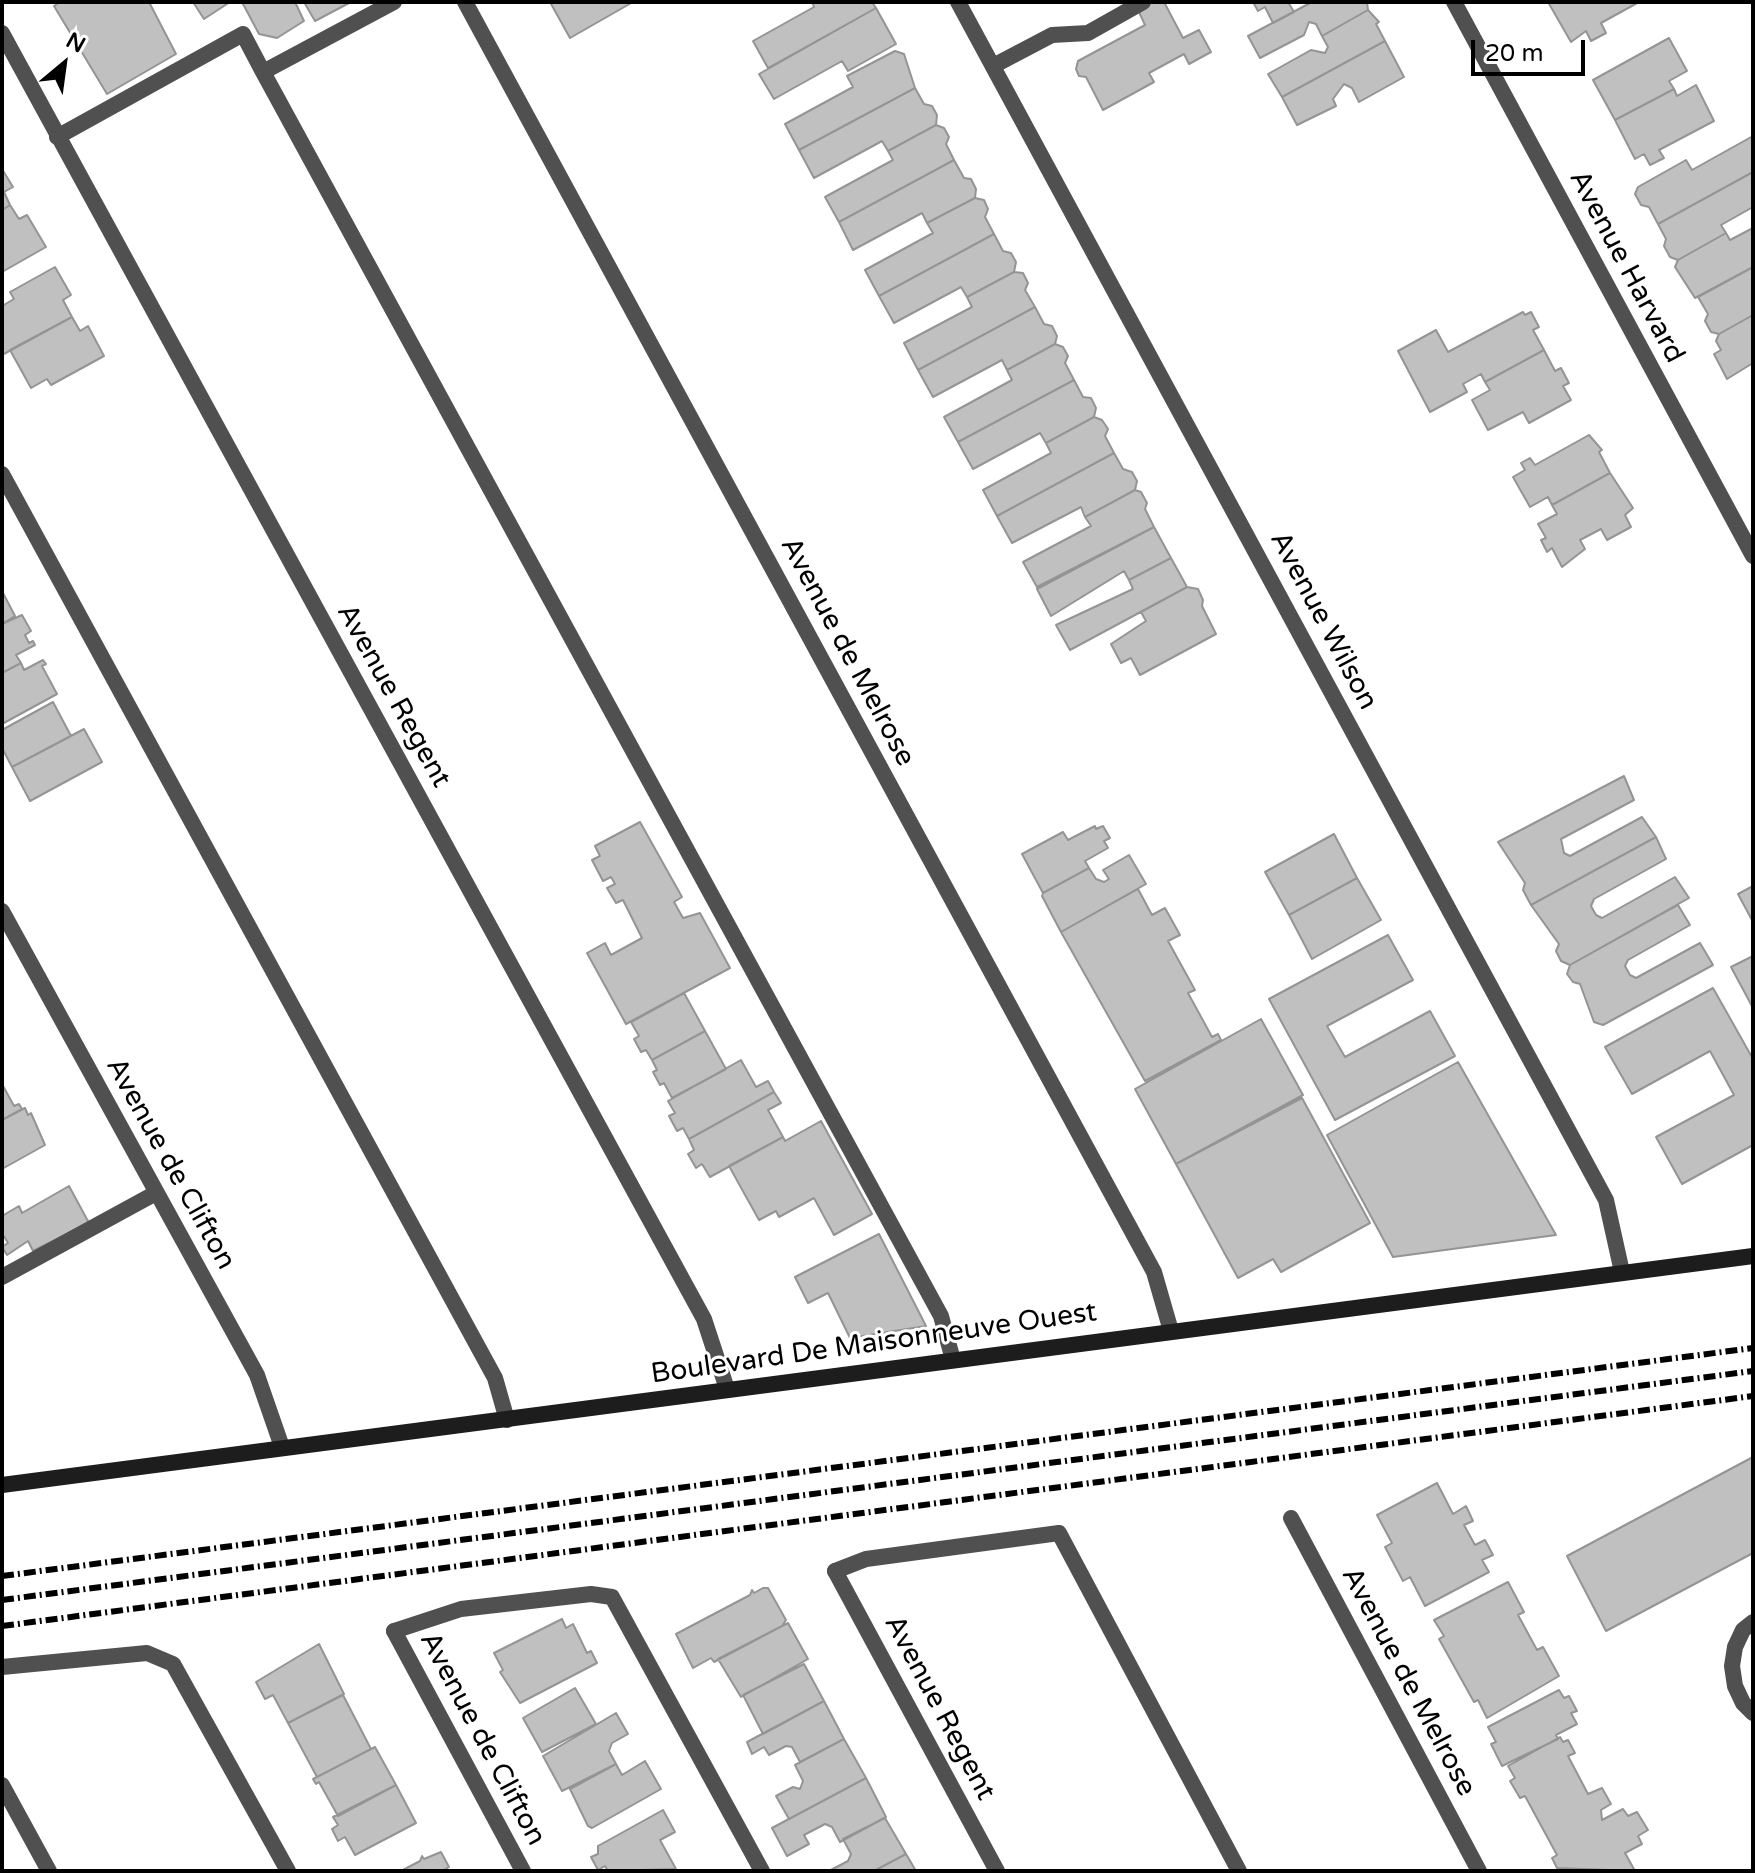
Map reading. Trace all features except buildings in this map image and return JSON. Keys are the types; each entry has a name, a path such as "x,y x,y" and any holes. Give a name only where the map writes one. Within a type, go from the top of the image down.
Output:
{"street":[{"path":"263,72 394,2"},
{"name":"Avenue de Melrose","path":"465,2 1154,1272 1171,1331"},
{"name":"Avenue Wilson","path":"958,2 1606,1200 1622,1272"},
{"path":"993,66 1052,35 1088,33 1143,2"},
{"name":"Avenue Harvard","path":"1454,2 1753,556"},
{"name":"Avenue Regent","path":"2,33 704,1319 727,1389"},
{"path":"57,137 243,34 941,1316 953,1360"},
{"path":"2,474 495,1378 507,1420"},
{"name":"Avenue de Clifton","path":"2,911 257,1375 282,1447"},
{"path":"2,1277 156,1193"},
{"name":"Boulevard De Maisonneuve Ouest","path":"2,1485 1753,1256"},
{"name":"Avenue de Melrose","path":"1291,1518 1479,1871"},
{"name":"Avenue Regent","path":"997,1871 835,1571 866,1559 1059,1533 1239,1871"},
{"name":"Avenue de Clifton","path":"523,1871 394,1631 461,1609 591,1594 612,1597 762,1871"},
{"path":"1753,1622 1739,1639 1732,1666 1735,1686 1743,1703 1753,1713"},
{"path":"2,1667 147,1653 173,1664 288,1871"},
{"path":"2,1785 49,1871"}],"railway":[{"path":"2,1576 1753,1348"},
{"path":"2,1600 1753,1371"},
{"path":"2,1626 1753,1396"}]}
